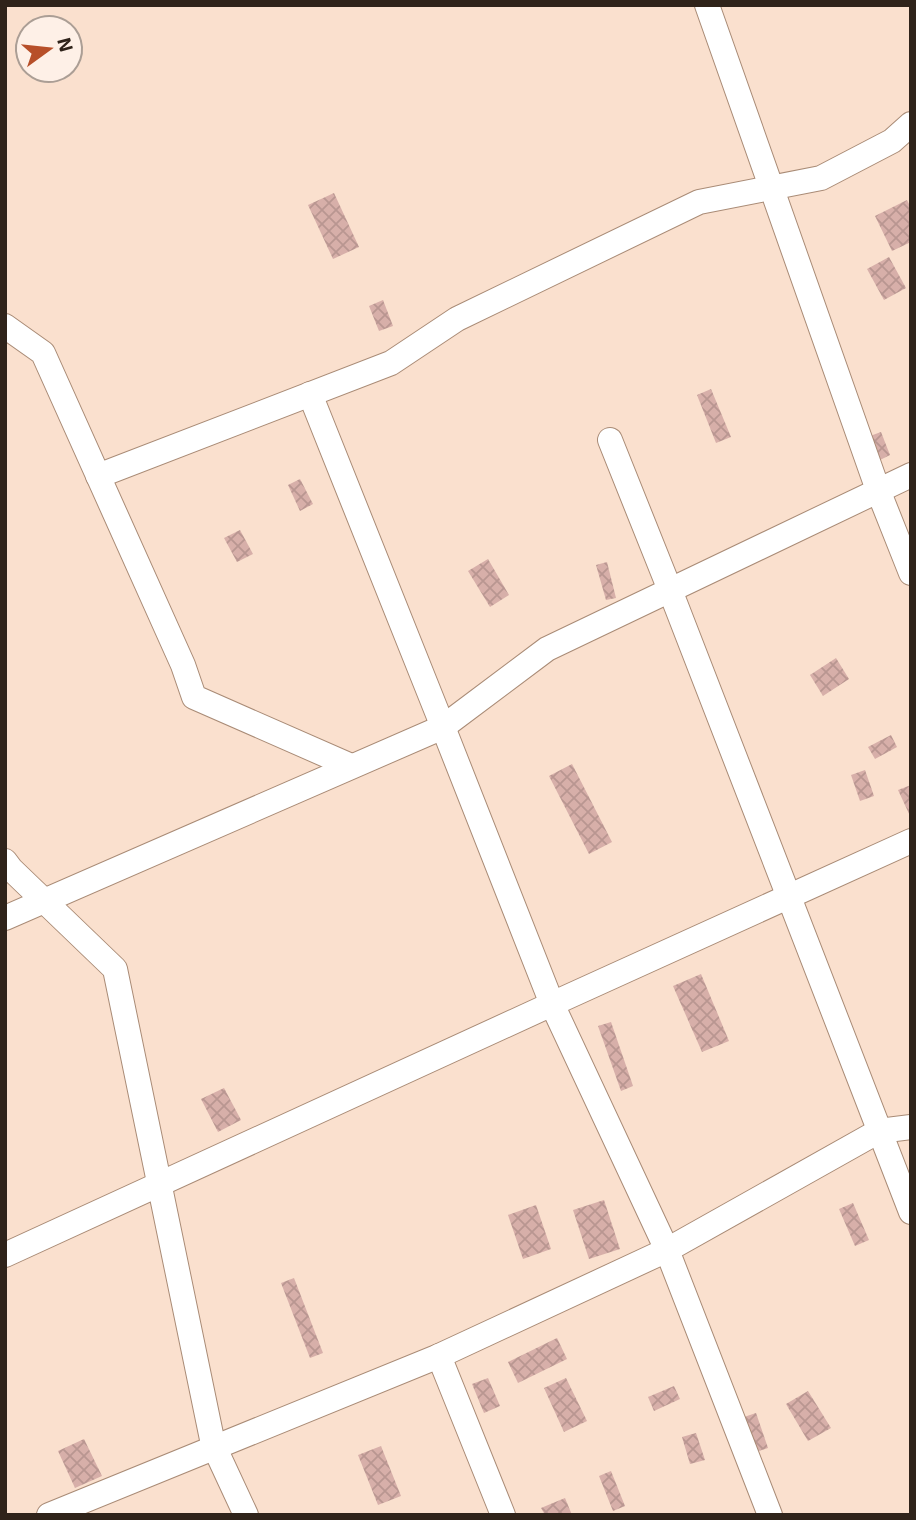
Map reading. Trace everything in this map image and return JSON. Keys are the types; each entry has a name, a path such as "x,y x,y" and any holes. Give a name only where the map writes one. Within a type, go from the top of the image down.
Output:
{"street":[{"path":"708,5 878,490 911,573"},
{"path":"98,476 391,363 457,319 699,202 821,178 892,141 911,124"},
{"path":"5,326 43,353 183,665 194,697 351,766"},
{"path":"310,394 552,1004 667,1250 770,1515"},
{"path":"610,440 911,1212"},
{"path":"5,918 443,727 547,649 911,475"},
{"path":"5,1255 911,841"},
{"path":"5,861 115,969 214,1447 246,1515"},
{"path":"49,1515 439,1356 667,1250 879,1131 911,1127"},
{"path":"439,1356 503,1515"}],"building":[{"path":"334,193 359,247 333,259 308,205"},
{"path":"907,200 911,208 911,242 892,251 875,216"},
{"path":"889,257 906,288 884,300 867,269"},
{"path":"383,300 393,326 379,331 369,306"},
{"path":"711,389 731,437 716,443 697,395"},
{"path":"881,432 890,455 880,460 870,436"},
{"path":"300,479 313,504 300,511 288,485"},
{"path":"240,530 253,554 237,562 224,538"},
{"path":"488,559 509,595 490,607 468,571"},
{"path":"607,562 616,598 606,600 596,565"},
{"path":"836,658 849,679 823,696 810,675"},
{"path":"891,735 897,747 875,759 868,747"},
{"path":"572,764 612,842 589,854 549,776"},
{"path":"865,770 874,796 860,801 851,775"},
{"path":"911,785 911,818 898,790"},
{"path":"701,974 729,1041 702,1052 673,986"},
{"path":"611,1022 633,1086 621,1091 598,1026"},
{"path":"224,1088 241,1120 218,1132 201,1099"},
{"path":"604,1200 620,1249 589,1259 573,1210"},
{"path":"853,1203 869,1240 855,1246 839,1209"},
{"path":"536,1205 551,1249 523,1259 508,1215"},
{"path":"294,1278 323,1353 310,1358 281,1283"},
{"path":"557,1338 567,1359 518,1383 508,1362"},
{"path":"488,1378 500,1406 484,1413 472,1384"},
{"path":"566,1378 587,1421 564,1432 544,1388"},
{"path":"674,1386 680,1399 654,1411 648,1397"},
{"path":"808,1391 831,1428 808,1441 786,1404"},
{"path":"756,1413 768,1448 756,1452 744,1417"},
{"path":"696,1433 705,1460 690,1464 682,1437"},
{"path":"84,1439 102,1476 75,1488 58,1451"},
{"path":"381,1446 401,1496 378,1505 358,1455"},
{"path":"611,1471 625,1506 613,1511 599,1476"},
{"path":"565,1498 572,1515 545,1515 541,1508"}]}
